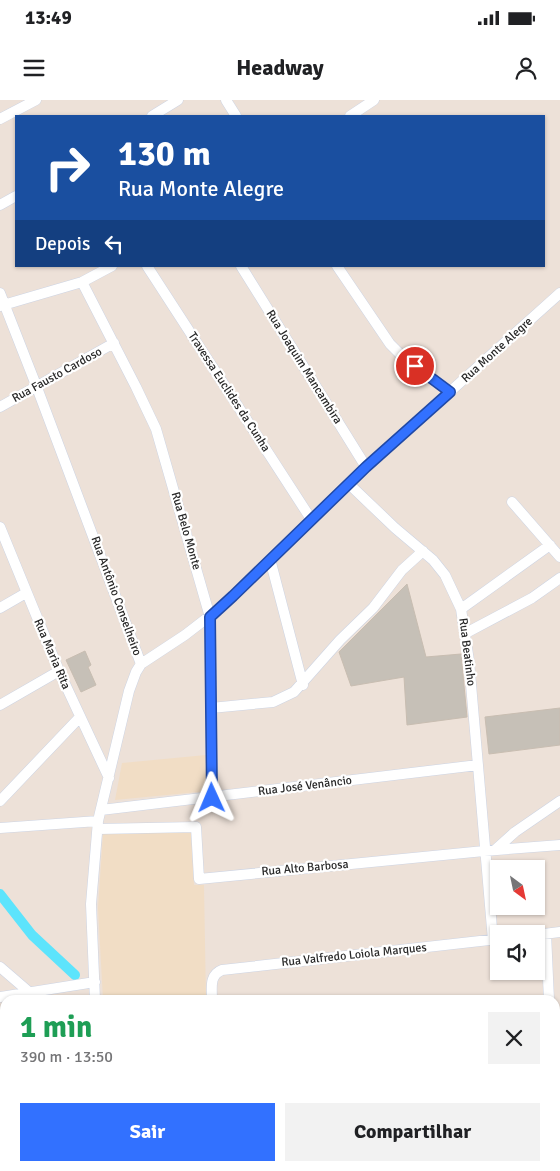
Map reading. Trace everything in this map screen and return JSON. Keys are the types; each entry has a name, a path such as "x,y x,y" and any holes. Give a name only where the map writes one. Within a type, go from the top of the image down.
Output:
{"street":[{"path":"0,119 36,100"},
{"path":"154,115 178,100"},
{"path":"226,100 235,115"},
{"path":"351,115 359,104 374,100"},
{"path":"0,205 15,197"},
{"path":"2,305 82,282 110,267"},
{"name":"Travessa Euclides da Cunha","path":"148,267 311,519"},
{"name":"Rua Joaquim Mancambira","path":"242,267 366,467"},
{"path":"338,267 390,344 401,355 450,392"},
{"name":"Rua Belo Monte","path":"82,282 156,429 210,617 212,798"},
{"name":"Rua Antônio Conselheiro","path":"0,293 2,305 36,385 141,664 129,691 98,825 91,904 95,995"},
{"name":"Rua Monte Alegre","path":"141,664 210,617 366,467 560,294"},
{"name":"Rua Fausto Cardoso","path":"0,406 114,343"},
{"name":"Rua Beatinho","path":"350,484 395,528 423,551 445,575 461,609 466,633 478,765 490,850 495,925"},
{"path":"512,502 560,557"},
{"name":"Rua Maria Rita","path":"0,527 59,671 109,778"},
{"path":"461,609 550,545"},
{"path":"211,708 265,703 284,698 294,692 303,685 326,655 373,608 402,570 423,551"},
{"path":"270,560 303,685"},
{"path":"466,633 532,598 560,578"},
{"path":"0,608 26,593"},
{"path":"0,705 59,671"},
{"path":"0,801 80,717"},
{"name":"Rua José Venâncio","path":"102,810 478,765"},
{"path":"490,850 560,801"},
{"path":"0,828 98,825"},
{"name":"Rua Alto Barbosa","path":"98,825 196,827 198,879 490,850 560,845"},
{"path":"545,934 560,932"},
{"name":"Rua Valfredo Loiola Marques","path":"212,995 212,978 217,972 222,970 490,940"},
{"path":"0,967 29,992"},
{"path":"545,967 548,995"},
{"path":"12,995 95,982"}],"shaded area":[{"path":"206,755 208,791 115,800 122,763"},
{"path":"191,832 194,885 204,885 206,995 103,995 98,908 103,834"}],"building":[{"path":"407,584 426,657 461,654 467,717 407,725 404,677 351,686 339,652"},
{"path":"85,651 91,665 88,667 96,685 81,692 66,660"},
{"path":"560,708 560,745 489,754 485,717"}],"waterway":[{"path":"0,894 32,935 75,975"}],"route":[{"path":"212,798 210,617 366,467 450,392 415,366"}]}
